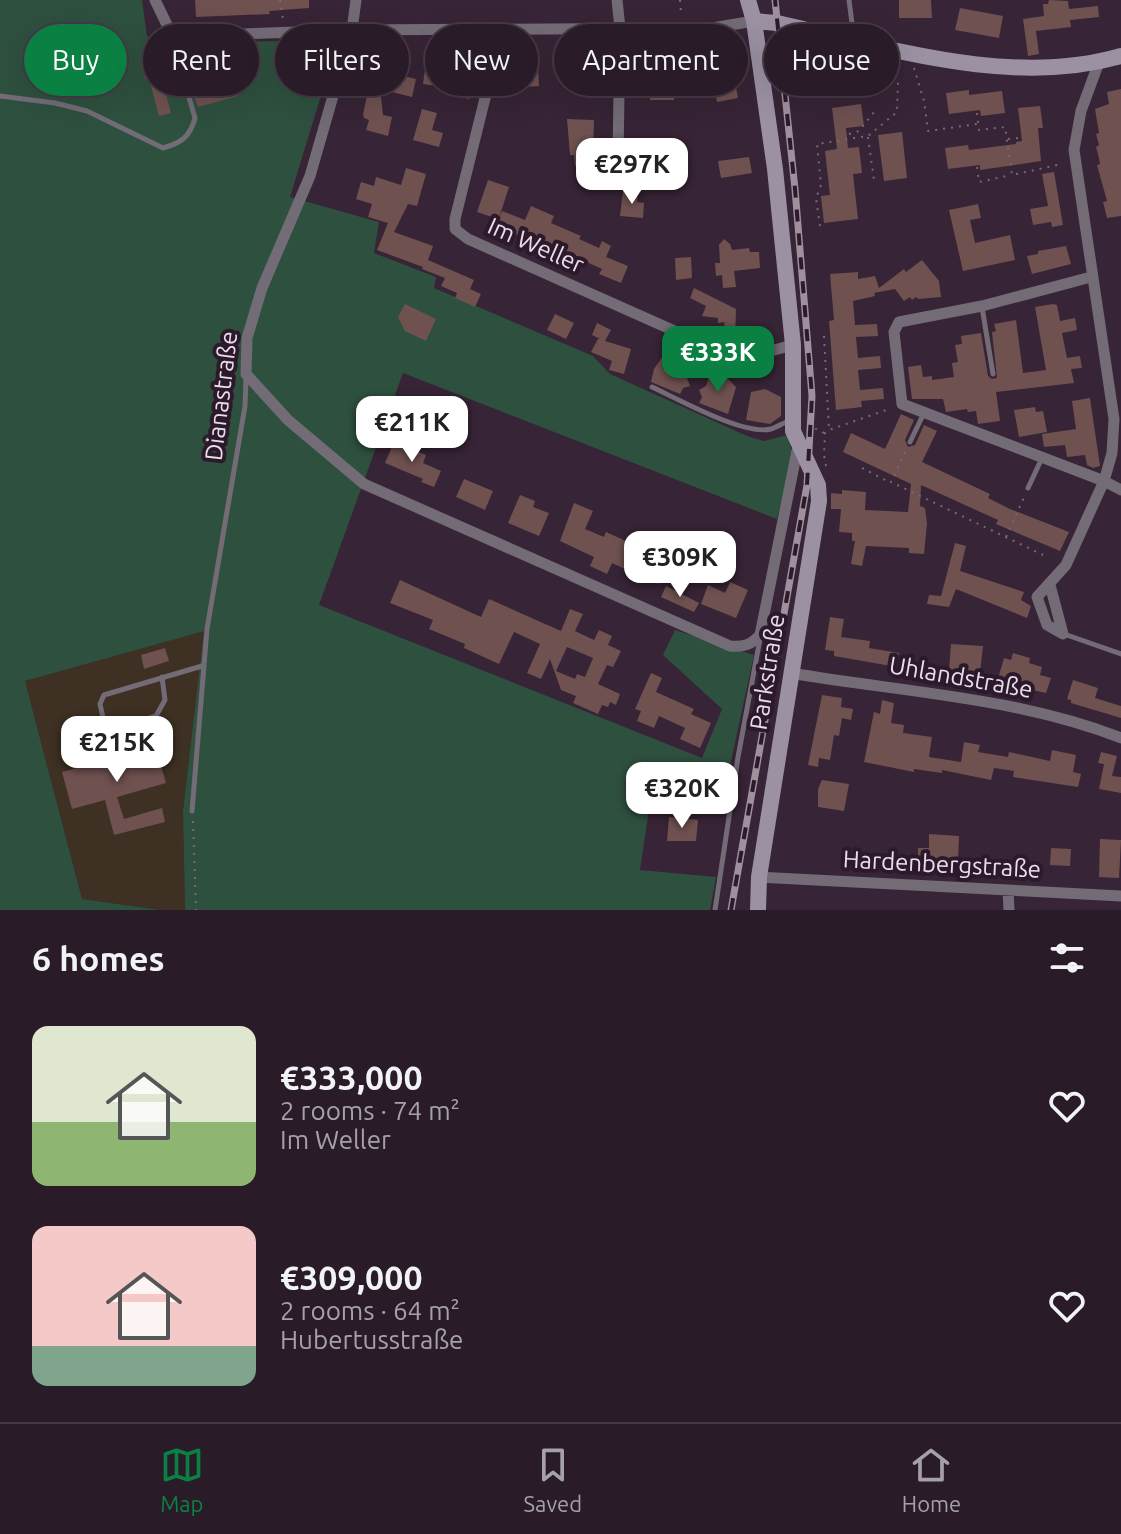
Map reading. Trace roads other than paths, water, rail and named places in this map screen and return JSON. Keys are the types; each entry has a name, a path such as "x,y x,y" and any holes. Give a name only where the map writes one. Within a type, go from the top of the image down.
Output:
{"street":[{"path":"155,0 167,24"},
{"name":"Dianastraße","path":"353,24 356,0"},
{"path":"617,0 620,24"},
{"name":"Parkstraße","path":"748,0 754,21 775,169 793,345 793,431 818,485 819,501 759,877 758,910"},
{"path":"736,24 754,21 782,24"},
{"path":"899,49 1028,68 1099,62 1121,56"},
{"path":"1063,634 1047,625 1037,597 1066,565 1104,481 1112,453 1114,419 1074,150 1081,111 1099,62"},
{"name":"Dianastraße","path":"246,374 247,338 262,288 310,176 333,96"},
{"name":"Im Weller","path":"486,96 455,229 468,239 724,353 763,353 793,345"},
{"path":"618,158 619,96"},
{"path":"1091,277 982,306 899,322 894,332 902,404 1121,490"},
{"path":"246,374 288,420 364,484 730,646 742,647 753,643 760,635"},
{"name":"Parkstraße","path":"760,635 798,446"},
{"name":"Uhlandstraße","path":"791,673 994,703 1052,716 1121,738"},
{"name":"Hardenbergstraße","path":"759,877 1121,896"},
{"path":"1008,890 1009,910"}],"lane":[{"path":"849,0 852,24"},
{"path":"0,96 55,103 87,111 163,148 179,143 191,132 195,118 189,96"},
{"path":"982,306 993,374"},
{"name":"Dianastraße","path":"192,811 202,666 245,406 246,374"},
{"path":"652,387 727,421 756,430 771,429 794,420"},
{"path":"910,442 924,412"},
{"path":"1028,488 1043,457"},
{"path":"1063,634 1121,654"},
{"path":"715,910 760,635"},
{"path":"162,677 165,700 156,716 118,728 104,722 100,704 104,695 162,677 202,666"}],"railway":[{"path":"731,910 807,485 812,396 775,0"}]}
